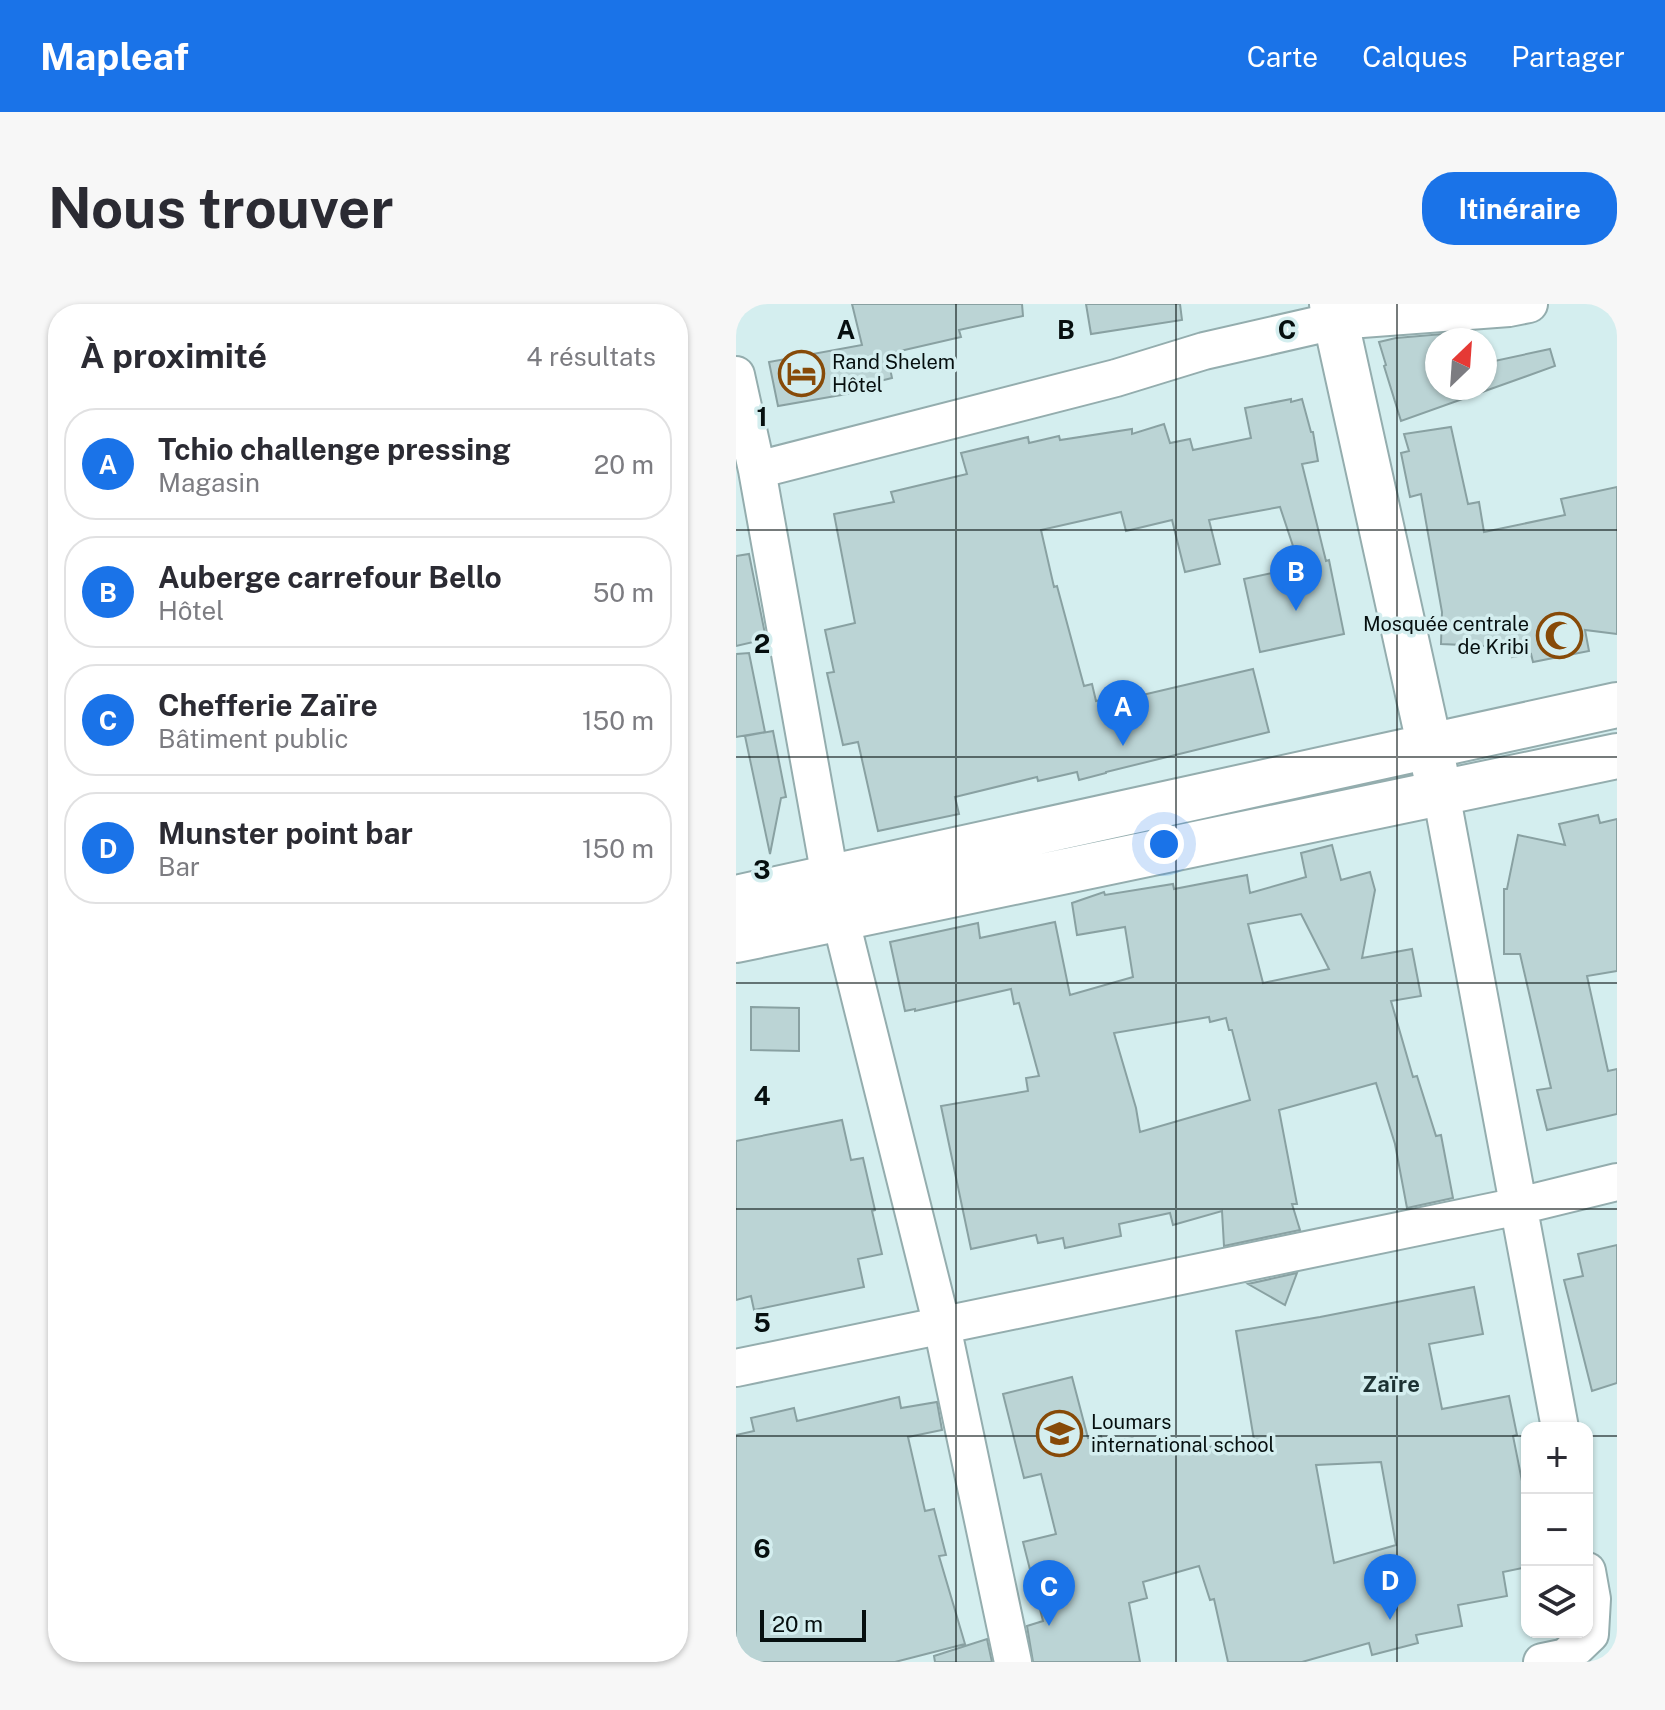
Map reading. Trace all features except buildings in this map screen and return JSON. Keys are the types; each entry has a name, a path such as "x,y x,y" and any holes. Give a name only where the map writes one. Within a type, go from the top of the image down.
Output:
{"main road":[{"path":"1334,313 1428,747 1441,793"},
{"path":"736,898 1617,705"},
{"path":"736,940 1617,756"}],"street":[{"path":"757,470 1116,378 1334,313 1509,308 1529,304"},
{"path":"736,375 757,470 830,877 942,1326 1013,1662"},
{"path":"1441,793 1559,1422"},
{"path":"736,1368 1519,1206 1617,1182"},
{"path":"1542,1662 1566,1657 1586,1638"}],"place":[{"name":"Rand Shelem Hôtel","path":"801,373"},
{"name":"Auberge carrefour Bello","path":"1296,611"},
{"name":"Mosquée centrale de Kribi","path":"1560,635"},
{"name":"Tchio challenge pressing","path":"1123,746"},
{"name":"Loumars international school","path":"1060,1434"},
{"name":"Munster point bar","path":"1390,1620"},
{"name":"Chefferie Zaïre","path":"1049,1626"}],"district":[{"name":"Zaïre","path":"1391,1384"}]}
